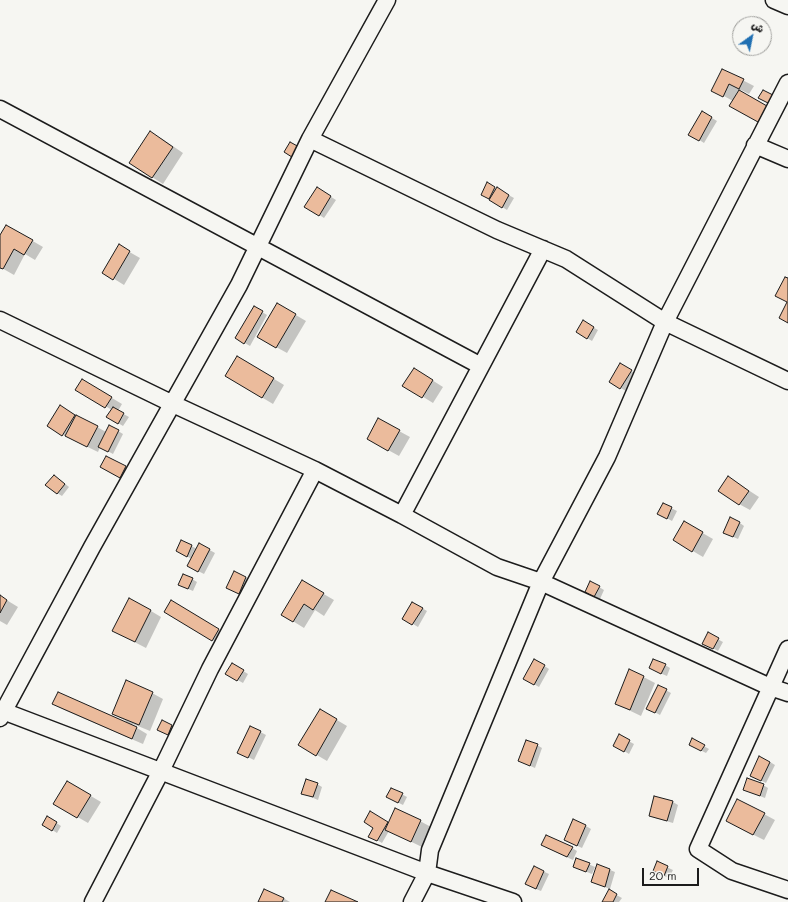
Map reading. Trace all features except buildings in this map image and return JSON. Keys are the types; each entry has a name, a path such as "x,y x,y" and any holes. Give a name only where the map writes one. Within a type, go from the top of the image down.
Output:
{"street":[{"path":"387,0 310,139 239,285 92,547 2,714 161,771 427,873 513,902"},
{"path":"774,0 788,6"},
{"path":"412,902 427,873 430,850 541,582 607,457 665,322 788,82"},
{"path":"0,109 481,366"},
{"path":"310,139 497,230 566,259 665,322 788,381"},
{"path":"755,145 788,159"},
{"path":"402,515 543,249"},
{"path":"0,320 173,404 315,470 402,515 497,567 541,582 788,693"},
{"path":"93,902 161,771 210,669 315,470"},
{"path":"788,649 770,686 698,849 732,871 788,890"}]}
